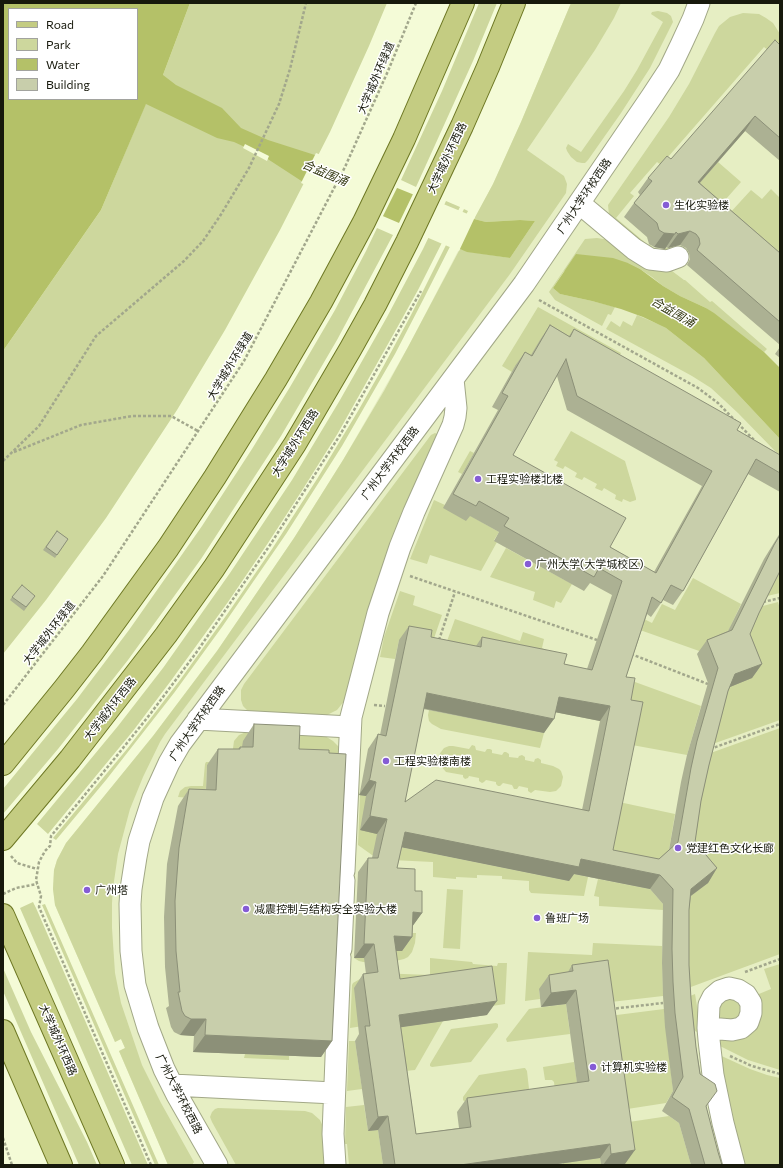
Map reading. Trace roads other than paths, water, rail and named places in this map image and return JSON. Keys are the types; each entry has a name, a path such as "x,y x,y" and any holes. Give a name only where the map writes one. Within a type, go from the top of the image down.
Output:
{"main road":[{"path":"3,764 64,689 116,621 189,518 276,379 321,302 364,222 428,85 463,3"},
{"name":"大学城外环西路","path":"3,839 113,706 166,635 214,568 267,488 318,406 375,305 407,242 488,67 514,3"},
{"name":"大学城外环西路","path":"3,915 113,1165"},
{"path":"3,1031 62,1165"}],"lane":[{"name":"广州大学环校西路","path":"216,1165 172,1085 157,1054 135,985 131,951 130,904 136,857 150,807 175,751 524,284 652,96 668,70 693,19 699,3"},
{"path":"579,203 634,249 650,259 667,261 678,256"},
{"path":"335,1165 333,1142 334,1093 350,727 352,711 370,640 392,570 414,512 453,425 456,408 453,379"},
{"path":"198,719 350,727"},
{"path":"708,1028 713,1075 722,1123 734,1165"},
{"path":"172,1085 334,1093"}],"water":[{"name":"合益围涌","path":"3,3 190,3 163,75 176,85 222,108 241,128 268,140 318,156 474,219 486,222 520,220 535,221 510,258 467,252 303,182 260,154 234,142 217,138 146,104 101,210 3,351"},
{"name":"合益围涌","path":"576,254 613,258 640,269 663,286 714,313 764,352 780,368 780,439 704,358 666,328 621,309 560,294 553,288"}],"place":[{"name":"生化实验楼","path":"666,205"},
{"name":"工程实验楼北楼","path":"478,479"},
{"name":"广州大学(大学城校区)","path":"528,564"},
{"name":"工程实验楼南楼","path":"386,761"},
{"name":"党建红色文化长廊","path":"678,848"},
{"name":"广州塔","path":"87,890"},
{"name":"减震控制与结构安全实验大楼","path":"246,909"},
{"name":"鲁班广场","path":"537,918"},
{"name":"计算机实验楼","path":"593,1067"}]}
